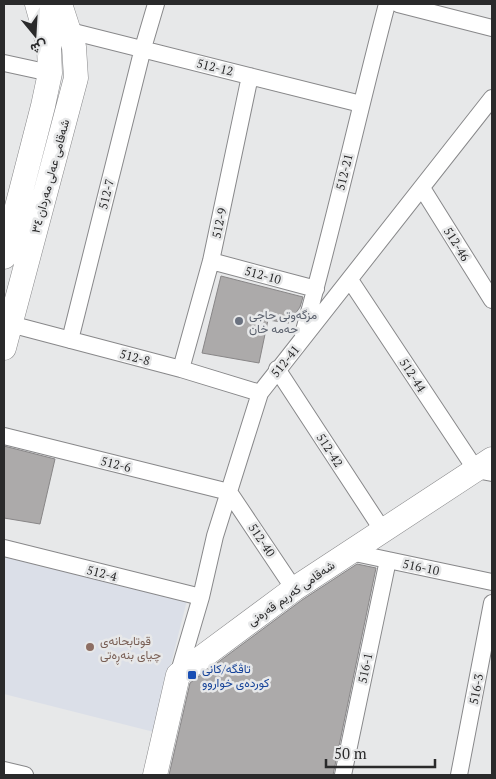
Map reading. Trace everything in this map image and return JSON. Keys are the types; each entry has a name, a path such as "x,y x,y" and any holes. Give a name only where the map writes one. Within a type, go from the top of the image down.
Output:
{"main road":[{"name":"شەقامی عەلی مەردان ٣٤","path":"4,257 50,73 49,47 37,4"},
{"name":"شەقامی عەلی مەردان ٣٤","path":"4,348 74,84 76,65 74,47 60,4"},
{"name":"شەقامی کەریم قەرەنی","path":"178,675 294,589 487,467"},
{"path":"155,775 178,675"}],"street":[{"name":"512-7","path":"70,340 143,48 156,4"},
{"name":"512-21","path":"301,341 316,289 387,4"},
{"path":"398,4 492,28"},
{"name":"512-12","path":"70,31 361,104"},
{"path":"4,63 50,73"},
{"name":"512-9","path":"181,369 211,261 250,76"},
{"name":"512-41","path":"178,675 201,597 215,536 260,393 492,98"},
{"name":"512-46","path":"422,188 492,300"},
{"name":"512-10","path":"211,261 316,289"},
{"name":"512-44","path":"350,280 487,467"},
{"name":"512-8","path":"10,324 181,369 260,393"},
{"name":"512-42","path":"277,369 383,531"},
{"name":"512-6","path":"4,436 229,492"},
{"name":"512-40","path":"229,492 294,589"},
{"name":"512-4","path":"4,548 201,597"},
{"name":"516-10","path":"350,552 492,582"},
{"name":"516-1","path":"343,775 388,560"},
{"name":"516-3","path":"459,775 492,603"},
{"path":"4,770 25,775"}],"shaded area":[{"name":"قوتابحانەی چیای بنەڕەتی","path":"4,550 187,600 154,732 4,694"}],"building":[{"name":"مزگەوتی حاجی حەمە خان","path":"221,276 303,297 300,307 289,323 268,320 259,363 202,353"},
{"path":"4,446 55,459 40,524 4,518"},
{"path":"357,564 376,568 333,775 169,775 190,683 302,600"}],"place":[{"name":"مزگەوتی حاجی حەمە خان","path":"239,321"},
{"name":"قوتابحانەی چیای بنەڕەتی","path":"90,647"},
{"name":"تاڤگە/کانی کوردەی خواروو","path":"192,675"}]}
